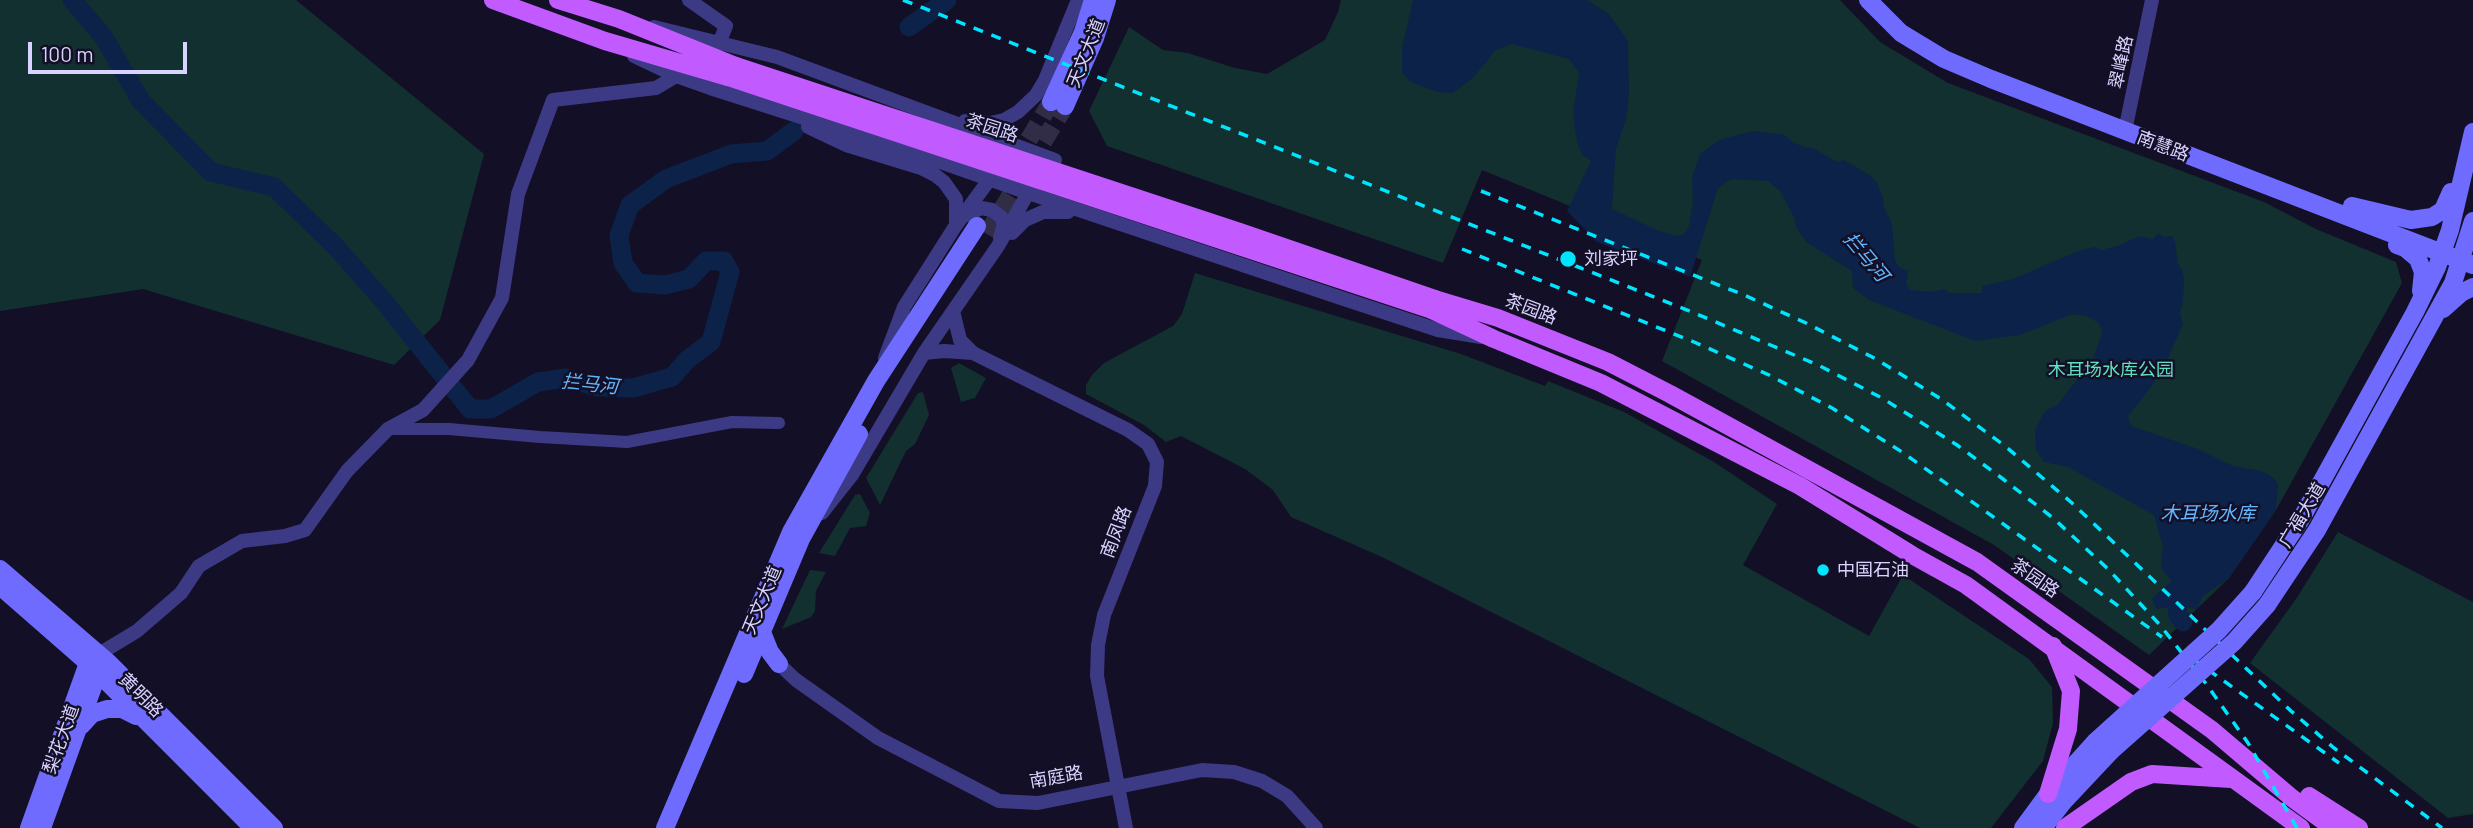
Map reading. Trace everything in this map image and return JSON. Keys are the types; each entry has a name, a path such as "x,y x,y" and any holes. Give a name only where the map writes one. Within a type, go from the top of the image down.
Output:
{"main road":[{"name":"茶园路","path":"493,0 605,41 732,72 1240,232 1434,304 1498,318 1618,367 1977,562 2212,730 2292,799 2333,828"},
{"name":"茶园路","path":"558,0 619,19 732,72"},
{"name":"天文大道","path":"1051,101 1083,32 1093,0"},
{"name":"天文大道","path":"1051,101 1095,38 1107,0"},
{"name":"南慧路","path":"1868,0 1901,33 1944,59 2351,206 2444,248"},
{"name":"南慧路","path":"1885,0 1910,24 1950,49 2299,198 2468,257"},
{"name":"广福大道","path":"2043,828 2103,747 2253,593 2301,519 2415,312 2444,248 2473,132"},
{"path":"2351,206 2411,220 2432,216 2444,210 2468,154"},
{"path":"2299,198 2361,231 2405,248 2413,254 2423,272 2422,289 2415,312"},
{"name":"广福大道","path":"2023,828 2048,794 2234,642 2267,605 2317,530 2468,257 2473,221"},
{"name":"天文大道","path":"665,828 791,532 876,381 987,235"},
{"name":"天文大道","path":"678,828 801,539 885,389 987,235"},
{"path":"2435,316 2460,293 2473,287"},
{"name":"茶园路","path":"1434,304 1494,339 1601,383 1800,486 1966,585 2301,828"},
{"name":"黄明路","path":"0,569 274,828"},
{"name":"黄明路","path":"0,586 98,663 146,721 253,828"},
{"path":"745,671 779,664 770,652 762,632"},
{"path":"2048,794 2068,729 2071,691 2053,646"},
{"name":"梨花大道","path":"42,828 77,732 98,663"},
{"name":"梨花大道","path":"29,828 98,663"},
{"path":"77,732 92,714 107,709 122,709 146,721"},
{"path":"2212,730 2359,828"},
{"path":"2065,828 2131,782 2152,774 2231,779"}],"street":[{"path":"689,0 726,26 720,41"},
{"name":"天文大道","path":"1051,101 1045,80 1078,0"},
{"name":"翠峰路","path":"2127,125 2152,0"},
{"name":"茶园路","path":"619,19 720,41 777,57 1055,160"},
{"name":"茶园路","path":"605,41 676,76 763,106 923,156 1028,194 1438,330 1494,339"},
{"path":"98,663 181,593 199,566 242,541 285,536 305,530 347,471 388,429 423,410 468,360 502,298 519,194 553,100 656,88 676,76"},
{"path":"940,117 976,123 1004,120 1018,112 1051,101"},
{"path":"763,106 846,145 921,168 935,175 944,182 956,199 956,225"},
{"path":"923,156 947,154 953,148 956,140 954,130 940,117"},
{"name":"天文大道","path":"876,381 904,307 956,225 991,180 1013,144"},
{"name":"天文大道","path":"801,539 852,475 924,353 953,311 987,235 1028,194 1055,160"},
{"path":"956,225 970,211 981,208 992,210 1001,217 1004,224 987,235"},
{"path":"987,235 1043,212 1061,211 1097,216"},
{"path":"953,311 960,340 972,353"},
{"path":"924,353 972,353"},
{"name":"南凤路","path":"972,353 1128,430 1148,444 1157,462 1155,486 1104,615 1098,645 1097,676 1126,828"},
{"path":"388,429 449,429 627,442 732,422 779,423"},
{"name":"南庭路","path":"779,664 796,680 878,738 908,756 999,801 1038,803 1202,770 1234,772 1262,780 1287,796 1316,828"}],"green space":[{"path":"0,0 296,0 484,154 440,320 394,365 143,289 0,311"},
{"name":"木耳场水库公园","path":"1341,0 1840,0 1880,42 1948,83 2264,202 2316,229 2396,262 2402,283 2276,510 2229,578 2149,655 1994,545 1662,361 1702,260 1482,170 1443,263 1107,146 1089,111 1129,27 1163,50 1188,53 1235,68 1267,74 1325,40"},
{"path":"1195,273 1461,354 1545,386 1548,381 1624,412 1714,462 1777,504 1743,565 1869,636 1903,575 2029,659 2052,687 2053,723 2043,761 1991,828 1920,828 1384,558 1291,517 1273,490 1245,469 1181,436 1166,442 1144,425 1086,394 1086,385 1104,363 1173,326 1182,314"},
{"path":"959,363 986,378 975,398 961,402 951,368"},
{"path":"923,392 929,415 915,444 906,451 880,505 866,478 918,393"},
{"path":"860,494 870,513 866,526 850,528 835,556 819,553 855,495"},
{"path":"2338,532 2473,602 2473,814 2448,818 2250,663 2296,599"},
{"path":"810,570 826,572 816,591 815,611 811,617 782,629"}],"water":[{"name":"木耳场水库","path":"1413,0 1587,0 1609,14 1628,41 1629,93 1626,119 1616,149 1612,209 1659,231 1677,236 1684,234 1689,226 1693,201 1692,177 1700,154 1719,140 1753,131 1785,135 1794,143 1813,148 1837,162 1844,160 1871,176 1884,200 1883,205 1892,224 1895,260 1899,267 1908,271 1906,284 1910,290 1932,292 1944,289 1950,293 1982,293 1982,286 2013,279 2076,252 2094,247 2101,250 2118,246 2139,236 2153,239 2158,233 2164,237 2172,236 2184,280 2180,313 2183,324 2152,386 2128,416 2131,426 2198,449 2233,466 2262,471 2274,478 2278,485 2276,510 2229,578 2203,596 2197,609 2177,606 2156,609 2152,598 2172,581 2161,565 2163,547 2154,515 2068,467 2044,462 2036,450 2035,430 2045,411 2057,405 2093,360 2102,332 2099,323 2087,316 2072,314 2020,335 1975,341 1869,300 1853,288 1852,271 1806,242 1780,191 1768,181 1731,179 1718,188 1690,277 1597,242 1567,211 1591,161 1582,155 1577,142 1573,114 1579,73 1569,59 1512,44 1496,50 1472,79 1453,93 1438,92 1410,82 1402,72 1402,48"}],"waterway":[{"name":"拦马河","path":"72,0 103,36 141,101 211,172 274,187 336,247 382,299 470,409 491,409 538,382 566,378 597,387 633,388 672,377 687,360 711,342 730,272 724,261 706,261 689,279 665,285 637,283 623,263 619,235 630,205 666,179 731,154 767,151 794,131"},
{"name":"拦马河","path":"909,27 947,0"},
{"name":"拦马河","path":"2183,582 2177,606 2178,615 2183,622"}],"tunnel":[{"path":"1015,163 1051,102"},
{"path":"987,234 1065,106"}],"railway":[{"path":"903,0 1692,312 1818,365 1882,398 1957,445 2003,479 2053,518 2108,569 2160,625 2207,685 2248,743 2297,828"},
{"path":"1481,191 1744,295 1806,323 1876,359 1941,399 2005,446 2072,503 2291,711 2334,748 2442,828"},
{"path":"1462,249 1694,342 1769,375 1832,408 1902,452 2162,637"},
{"path":"2193,659 2339,763"}],"place":[{"name":"刘家坪","path":"1568,259"},
{"name":"中国石油","path":"1823,570"}]}
